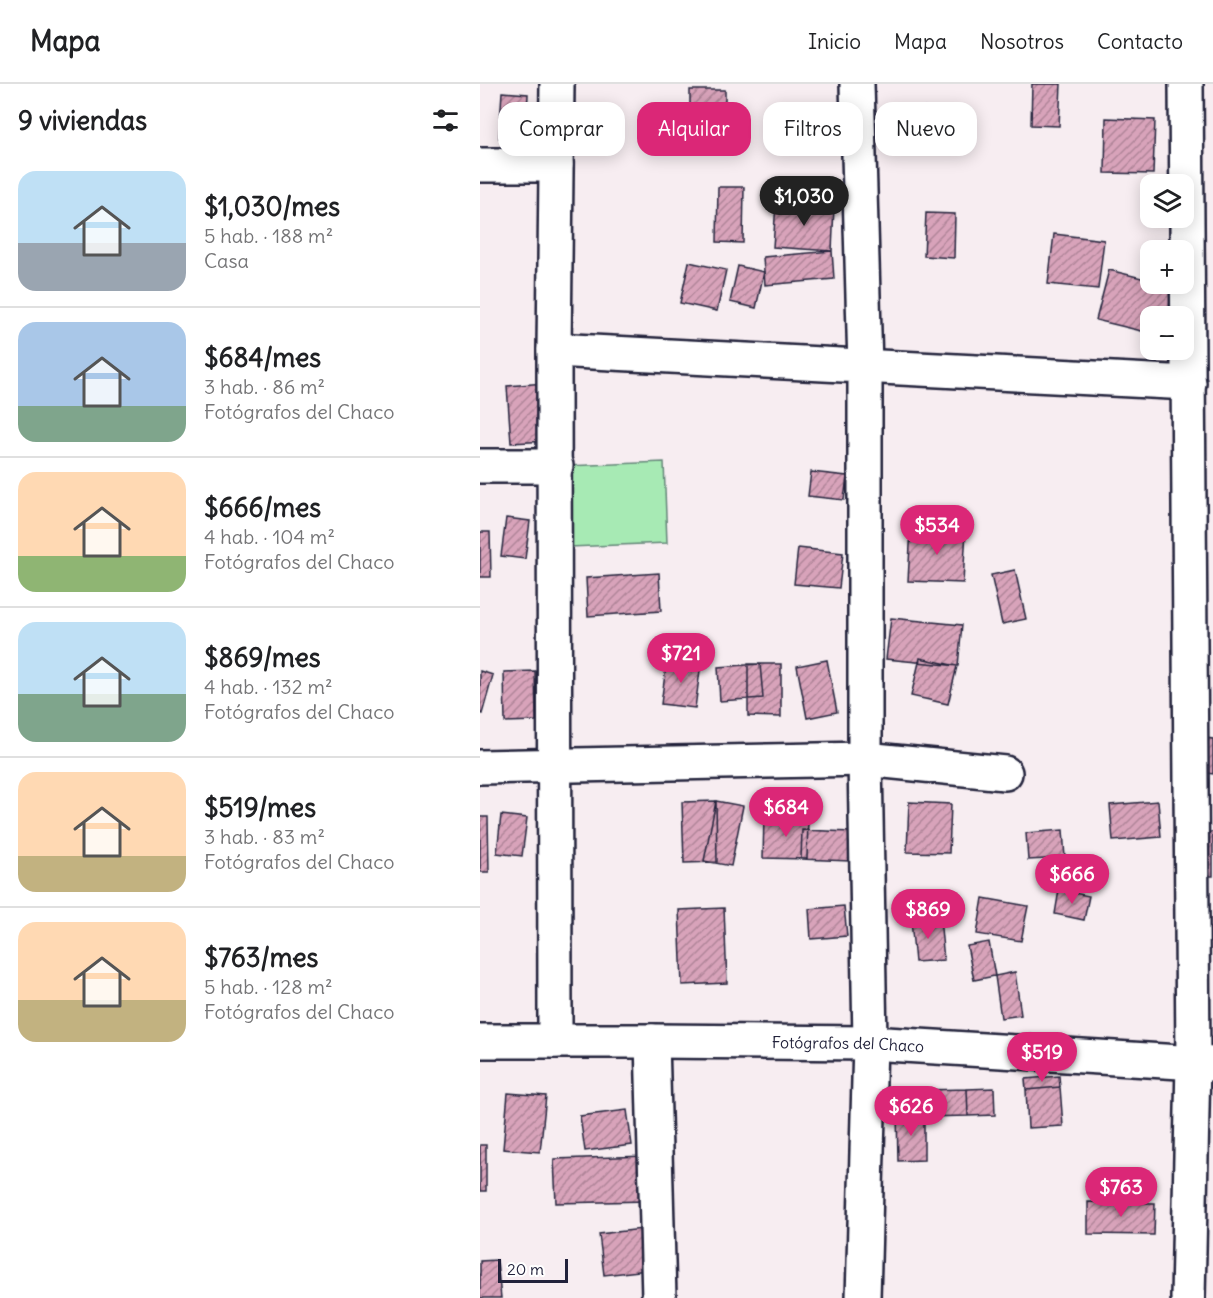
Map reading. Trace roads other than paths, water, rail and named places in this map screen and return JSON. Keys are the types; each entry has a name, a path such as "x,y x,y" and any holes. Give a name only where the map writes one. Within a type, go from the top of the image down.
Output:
{"street":[{"path":"555,1041 556,466 554,350 557,84"},
{"path":"857,84 865,367 865,759 870,1043 863,1298"},
{"path":"1186,84 1189,765 1203,1063 1188,1298"},
{"path":"480,165 556,165"},
{"path":"554,350 1189,383"},
{"path":"480,466 556,466"},
{"path":"480,767 865,759 1005,773"},
{"name":"Fotógrafos del Chaco","path":"480,1041 870,1043 1203,1063"},
{"path":"652,1041 658,1298"}]}
